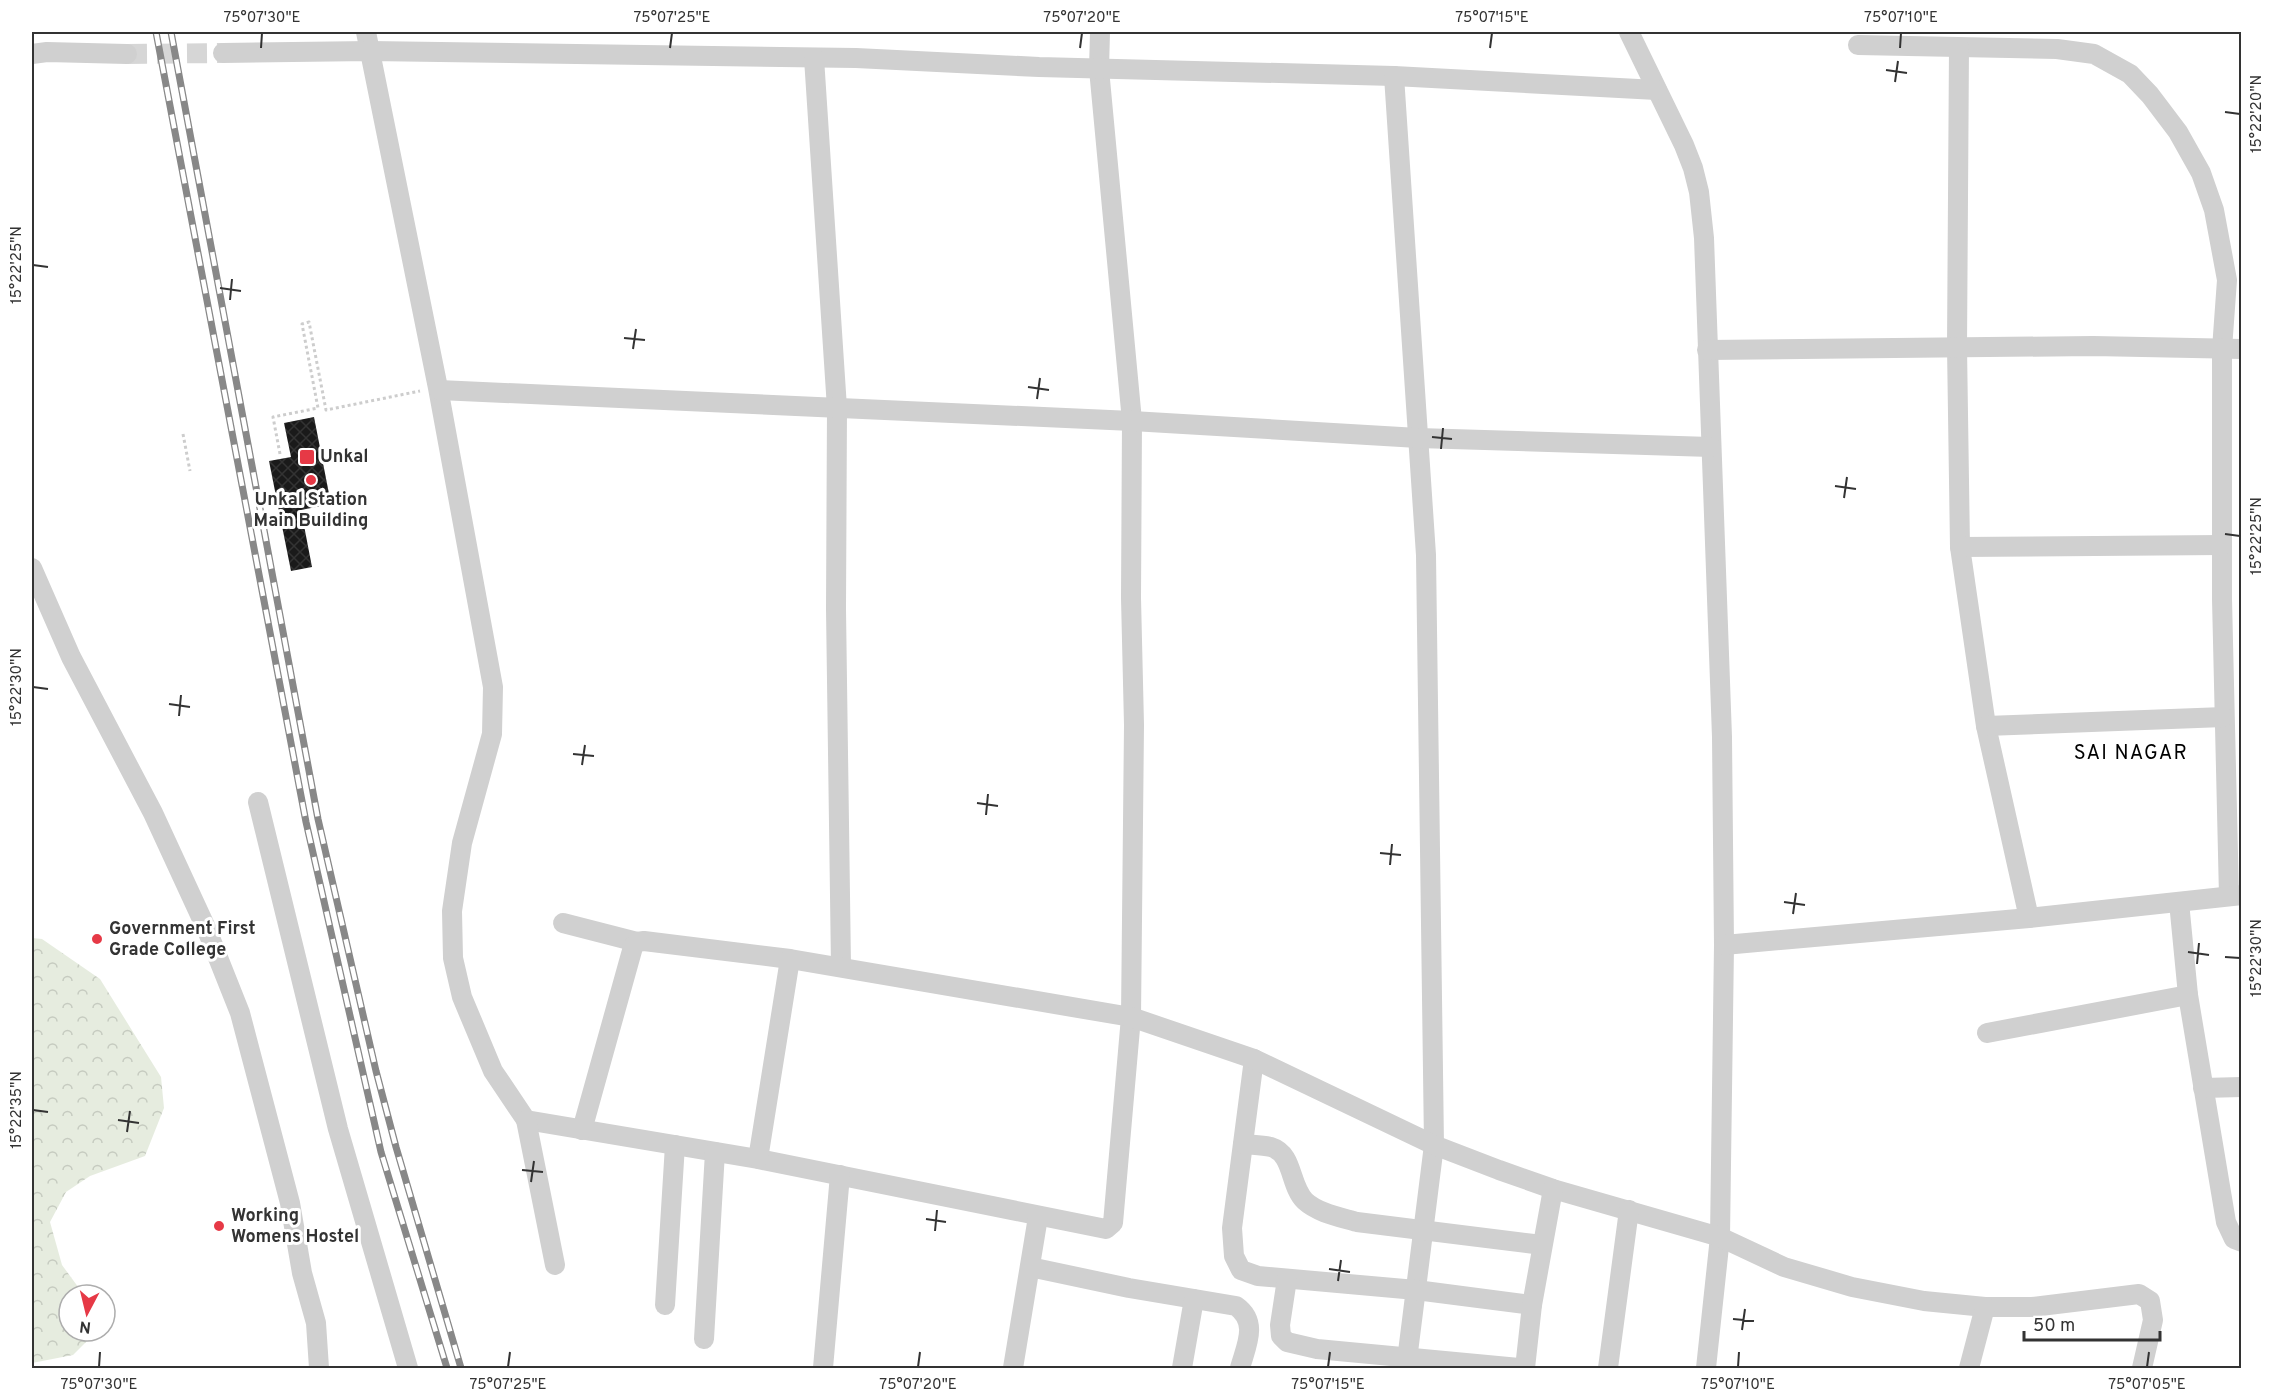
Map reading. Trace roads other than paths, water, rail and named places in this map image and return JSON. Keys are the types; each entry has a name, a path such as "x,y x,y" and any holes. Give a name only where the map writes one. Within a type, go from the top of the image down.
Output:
{"street":[{"path":"366,32 438,389 493,687 492,734 462,843 452,911 453,958 462,997 493,1071 526,1120 555,1265"},
{"path":"526,1120 758,1159 1106,1229 1111,1226 1131,1017 1134,725 1131,598 1132,421 1099,69 1100,32"},
{"path":"1629,32 1693,168 1704,238 1722,737 1724,945 1720,1237 1706,1368"},
{"path":"1724,945 2030,918 2235,896 2224,717 2222,544 2232,349 2227,280 2214,210 2201,172 2178,132 2150,94 2130,74 2094,54 2057,49 1858,45"},
{"path":"1959,47 1957,347 1960,547 1986,726 2030,918"},
{"path":"223,53 370,51 856,58 1099,69 1394,76 1657,90"},
{"path":"32,54 47,52 127,54"},
{"path":"814,58 837,408 836,609 841,967"},
{"path":"1394,76 1426,555 1434,1145 1406,1363"},
{"path":"1707,350 2093,346 2232,349"},
{"path":"438,389 1132,421 1418,438 1711,447"},
{"path":"1960,547 2222,544"},
{"path":"32,568 71,657 153,813 207,930 240,1013 290,1203 302,1273 316,1323 319,1368"},
{"path":"1986,726 2224,717"},
{"path":"258,802 338,1129 408,1368"},
{"path":"2179,902 2188,995 2226,1222 2234,1239 2241,1242"},
{"path":"563,923 637,942 790,959 1131,1017 1254,1059 1434,1145 1552,1189 1720,1237 1784,1267 1852,1287 1924,1301 1985,1307 2032,1307 2139,1294 2150,1301 2153,1320 2142,1368"},
{"path":"582,1130 633,947 637,942"},
{"path":"758,1159 790,959"},
{"path":"1987,1033 2188,995"},
{"path":"1254,1059 1232,1228 1234,1256 1241,1270 1258,1276 1416,1290 1532,1305"},
{"path":"2203,1088 2241,1087"},
{"path":"1243,1144 1270,1147 1281,1152 1288,1163 1294,1187 1304,1200 1313,1207 1357,1222 1542,1245"},
{"path":"665,1305 675,1145"},
{"path":"704,1339 715,1152"},
{"path":"823,1368 840,1175"},
{"path":"1525,1368 1532,1305 1552,1189"},
{"path":"1608,1368 1629,1210"},
{"path":"1013,1368 1038,1216"},
{"path":"1030,1268 1236,1306 1244,1311 1250,1326 1240,1368"},
{"path":"1287,1279 1280,1325 1281,1336 1287,1342 1406,1363 1519,1368"},
{"path":"1182,1368 1194,1299"},
{"path":"1969,1368 1985,1307"}],"tunnel":[{"path":"127,54 223,53"}],"railway":[{"path":"156,32 306,822 381,1152 447,1368"},
{"path":"171,32 318,819 376,1071 461,1368"}],"place":[{"name":"Unkal","path":"307,457"},
{"name":"Unkal Station Main Building","path":"311,480"},
{"name":"Government First Grade College","path":"97,939"},
{"name":"Working Womens Hostel","path":"219,1226"}],"district":[{"name":"SAI NAGAR","path":"2131,754"}]}
